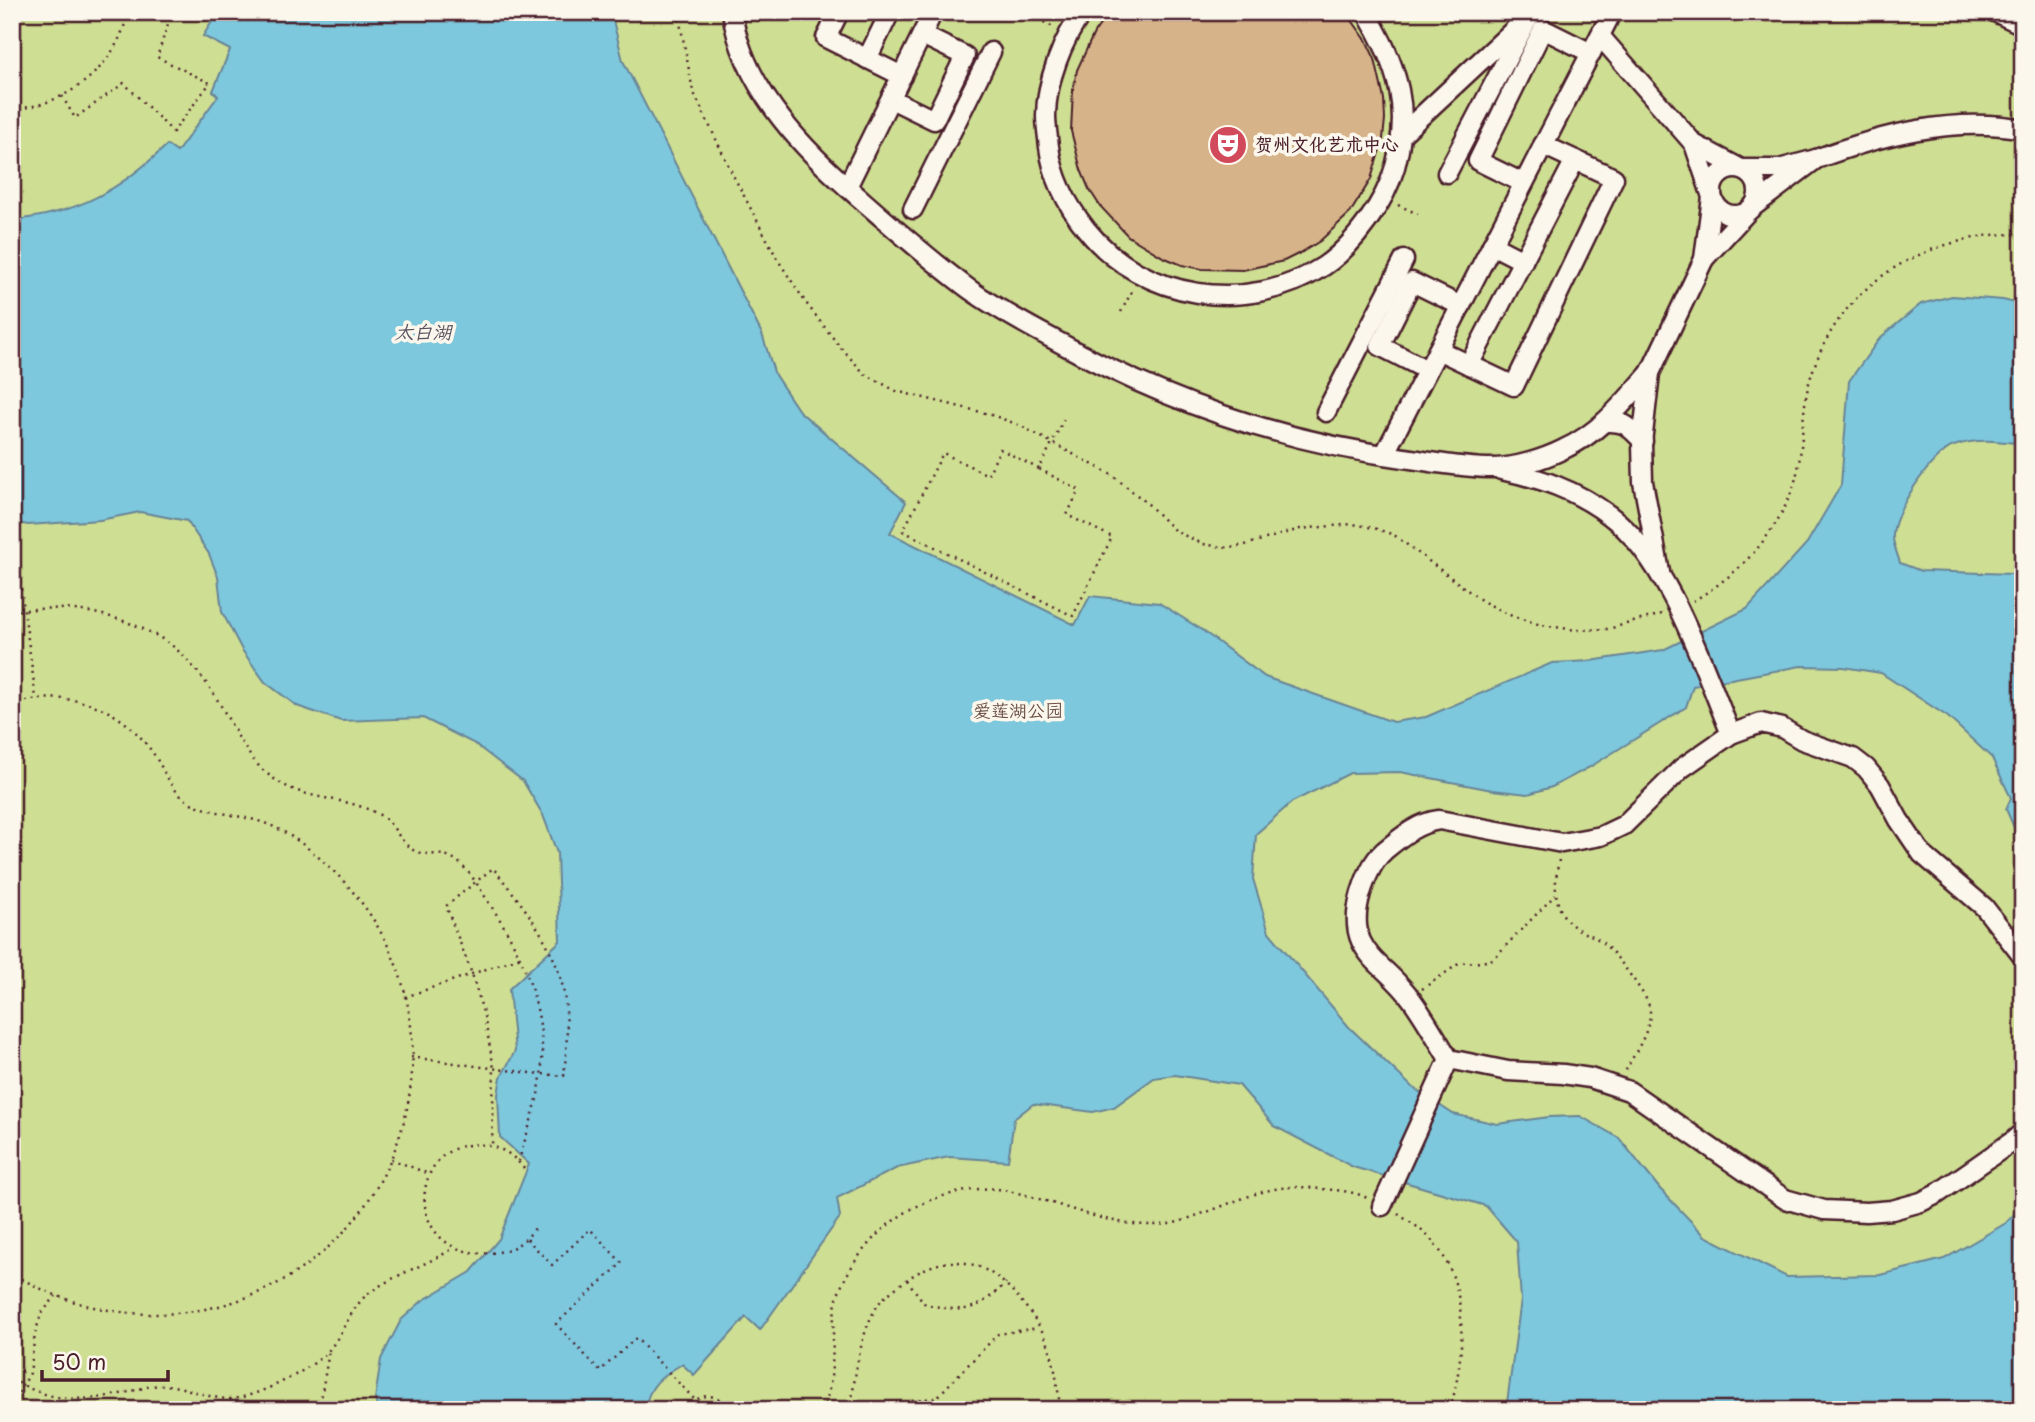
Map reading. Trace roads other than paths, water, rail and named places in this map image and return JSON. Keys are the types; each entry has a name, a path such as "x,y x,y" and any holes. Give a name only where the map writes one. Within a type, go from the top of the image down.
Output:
{"street":[{"path":"732,12 740,47 764,93 806,146 847,187 910,242 971,290 1034,328 1161,394 1269,431 1384,455 1494,468 1531,476 1564,488 1612,516 1660,572 1679,608 1731,734"},
{"path":"839,12 826,38 902,76"},
{"path":"867,59 890,12"},
{"path":"847,187 933,12"},
{"path":"1083,12 1054,66 1046,114 1051,163 1069,208 1100,247 1139,276 1185,292 1233,297 1281,287 1325,266 1361,233 1382,198 1396,164 1401,135 1400,91 1387,50 1366,12"},
{"path":"1384,455 1612,12"},
{"path":"1995,12 2023,25"},
{"path":"1401,135 1529,17 1534,26 1591,53"},
{"path":"1447,173 1534,26"},
{"path":"1523,183 1478,161 1534,26"},
{"path":"891,99 934,120 965,56 922,35"},
{"path":"1494,468 1542,458 1565,449 1606,422 1650,373 1704,259 1758,197 1757,183 1747,172 1694,144 1600,36"},
{"path":"913,209 991,51"},
{"path":"1704,259 1714,181 1719,175 1734,168 1779,169 1885,137 1942,126 1986,126 2023,130"},
{"path":"1694,144 1712,197 1721,210 1728,214 1744,213 1816,159"},
{"path":"1438,349 1514,386 1614,178 1543,145"},
{"path":"1469,365 1575,160"},
{"path":"1492,245 1523,261"},
{"path":"1326,412 1404,260"},
{"path":"1427,370 1380,346 1412,282 1461,306"},
{"path":"1650,373 1643,441 1645,492 1660,572"},
{"path":"1606,422 1620,421 1629,426 1643,441"},
{"path":"1564,488 1556,469 1565,449"},
{"path":"1612,516 1625,514 1635,508 1645,492"},
{"path":"2023,957 1984,907 1922,853 1899,820 1880,785 1866,768 1853,758 1802,740 1782,728 1761,723 1731,734 1682,768 1624,825 1601,836 1562,843 1439,820 1424,822 1376,859 1364,883 1356,911 1361,941 1373,961 1411,998 1449,1059 1508,1071 1590,1078 1616,1087 1647,1102 1786,1199 1824,1210 1867,1212 1892,1210 1922,1202 2023,1132"},
{"path":"1382,1206 1449,1059"}],"water":[{"name":"太白湖","path":"218,12 611,12 623,61 762,334 775,375 799,411 906,502 890,533 1075,625 1090,596 1159,603 1202,630 1265,677 1393,722 1426,717 1552,663 1590,661 1663,650 1747,609 1807,543 1841,485 1849,381 1880,338 1921,304 1952,296 2003,300 2023,305 2023,444 1980,441 1963,443 1945,451 1925,472 1906,500 1894,527 1893,537 1900,563 1921,571 2013,574 2023,578 2023,848 2006,809 2011,798 1992,758 1948,717 1881,673 1843,667 1801,666 1693,686 1686,707 1590,767 1552,787 1528,794 1492,790 1400,772 1350,773 1292,802 1256,834 1253,879 1269,932 1349,1027 1412,1087 1453,1114 1497,1124 1580,1116 1619,1138 1660,1189 1705,1236 1787,1277 1880,1275 1944,1259 2006,1223 2023,1205 2023,1410 1506,1410 1521,1300 1517,1242 1486,1206 1353,1167 1274,1126 1239,1085 1175,1075 1154,1078 1114,1107 1093,1112 1033,1104 1014,1119 1008,1161 949,1157 897,1168 837,1198 840,1217 760,1330 746,1317 694,1375 682,1364 662,1377 649,1394 645,1410 378,1410 375,1399 381,1359 401,1320 422,1301 471,1272 499,1239 529,1164 500,1137 498,1095 501,1077 515,1051 509,989 560,941 557,853 543,815 523,781 475,744 423,718 341,721 297,706 265,682 242,650 222,612 218,577 209,554 187,521 140,512 100,520 28,525 12,522 12,220 36,217 78,205 115,187 167,145 177,152 218,96 213,91 230,50 203,36"}],"place":[{"name":"贺州文化艺术中心","path":"1228,145"}],"park label":[{"name":"爱莲湖公园","path":"1018,711"}]}
